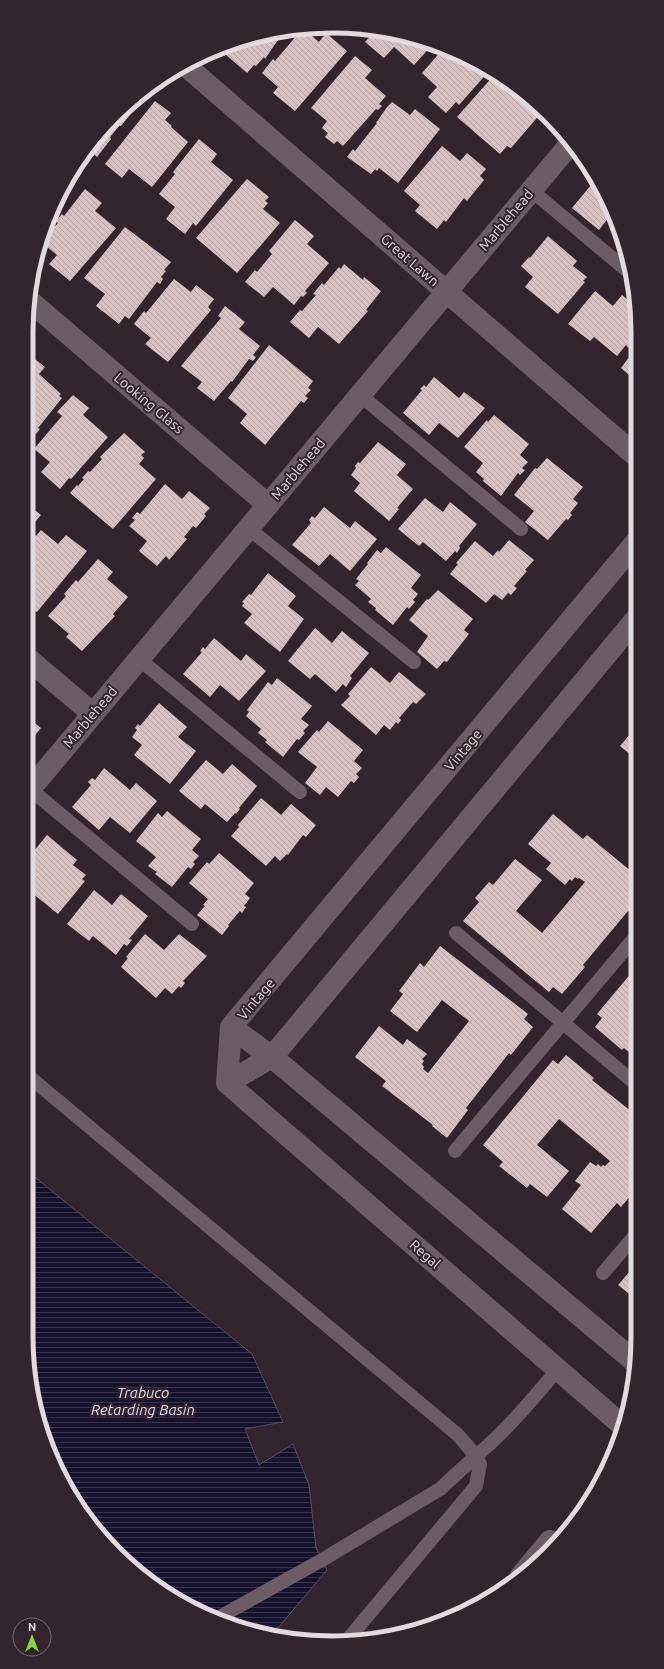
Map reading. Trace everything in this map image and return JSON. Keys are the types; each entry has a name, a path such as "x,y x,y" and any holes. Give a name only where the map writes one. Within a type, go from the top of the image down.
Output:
{"street":[{"name":"Great Lawn","path":"190,69 631,452"},
{"name":"Marblehead","path":"33,786 567,148"},
{"name":"Looking Glass","path":"35,305 268,505"},
{"name":"Vintage","path":"227,1083 231,1028 631,548"},
{"path":"227,1083 272,1057 631,624"},
{"path":"33,663 93,714"},
{"path":"231,1028 272,1057 630,1358"},
{"name":"Regal","path":"227,1083 618,1422"}],"lane":[{"path":"531,190 624,268"},
{"path":"360,395 520,530"},
{"path":"248,528 414,662"},
{"path":"139,659 300,792"},
{"path":"33,796 192,924"},
{"path":"456,933 631,1080"},
{"path":"455,1151 631,942"},
{"path":"33,1080 458,1435 476,1456 480,1464 476,1486 351,1635"},
{"path":"604,1273 631,1240"},
{"path":"223,1615 322,1560 440,1489 494,1441 517,1418 558,1369"}],"water":[{"name":"Trabuco Retarding Basin","path":"33,1176 252,1354 283,1422 245,1429 259,1465 293,1444 309,1485 316,1548 327,1570 276,1630 255,1626 200,1605 166,1586 135,1562 107,1534 83,1503 64,1469 49,1433 43,1414 36,1376 33,1337"}],"building":[{"path":"326,33 347,51 295,111 273,93 278,87 262,73 273,59 275,61 297,36 310,34 319,42"},
{"path":"371,36 409,43 428,49 414,65 394,47 384,58 365,42"},
{"path":"279,38 265,59 264,57 247,73 225,54 255,43"},
{"path":"439,53 485,75 459,105 456,102 446,113 428,97 437,87 422,73"},
{"path":"355,56 372,70 365,78 386,96 379,104 382,106 378,110 376,109 343,146 337,141 334,144 325,137 328,133 322,128 327,121 311,108"},
{"path":"491,79 514,95 538,116 511,148 507,146 500,154 457,117"},
{"path":"155,101 171,113 165,120 188,142 152,187 129,169 122,178 105,164"},
{"path":"392,102 410,115 415,109 440,129 398,183 379,168 377,171 375,169 371,174 347,157 353,149 355,151"},
{"path":"137,105 110,137 111,139 97,157 92,153 95,150 107,135"},
{"path":"199,139 217,154 211,162 233,180 196,226 193,223 185,234 166,219 175,207 159,194 175,174 173,172"},
{"path":"442,146 460,161 467,153 486,169 480,176 484,180 467,201 464,198 446,222 444,220 437,229 415,211 420,205 404,191"},
{"path":"247,179 269,197 265,201 268,203 263,209 280,223 237,273 196,238"},
{"path":"590,182 608,218 599,230 572,208 591,185 589,183"},
{"path":"85,189 102,203 95,211 116,228 70,281 49,264 57,255 46,246 51,231 58,223 56,221 62,214 64,216"},
{"path":"295,220 314,236 307,244 329,263 305,291 307,293 303,297 301,296 294,305 273,287 264,297 245,282 255,270 257,272 272,254 269,251"},
{"path":"125,227 171,262 164,270 166,271 161,277 163,279 160,284 157,282 129,319 125,316 119,324 96,306 105,294 84,278"},
{"path":"548,236 577,261 573,266 587,277 583,281 585,282 558,314 525,287 533,277 521,266 529,257 530,258"},
{"path":"344,264 363,280 364,277 381,291 366,310 368,311 339,344 318,327 309,338 290,322 316,295 313,294 322,283 324,285 339,267 341,269"},
{"path":"174,279 191,292 196,285 214,299 208,307 211,310 168,362 145,344 151,338 134,324 144,311 146,313"},
{"path":"595,291 613,306 622,295 629,301 631,344 628,348 626,345 617,356 594,337 590,341 568,324"},
{"path":"225,306 245,322 239,329 260,346 253,355 256,357 253,361 249,359 232,382 231,381 214,401 197,388 202,382 181,366 221,318 218,316"},
{"path":"269,345 313,381 308,388 311,390 305,396 308,398 304,403 301,401 265,445 240,423 247,414 228,398"},
{"path":"631,354 631,377 621,368"},
{"path":"33,357 45,367 39,374 61,394 59,396 62,398 38,428 40,429 36,434 34,432 33,433"},
{"path":"434,377 459,398 464,392 485,408 458,438 439,423 429,435 403,413 422,390 420,389 424,385 426,387"},
{"path":"73,395 89,408 83,415 108,437 71,479 69,478 60,489 41,472 50,462 34,449 62,416 57,412"},
{"path":"494,415 529,444 520,455 528,462 522,468 525,470 520,475 518,473 501,496 483,481 484,479 476,472 483,463 464,447 487,420 488,422"},
{"path":"124,433 145,452 141,455 144,458 139,464 156,479 113,529 70,493 84,479 82,478 88,471 90,472 102,459 100,457"},
{"path":"378,442 406,464 397,475 413,489 397,508 399,509 389,521 354,491 360,483 351,475 358,462 360,463"},
{"path":"547,458 583,487 573,499 578,503 570,513 572,515 568,520 566,519 548,540 525,522 534,511 514,495 535,468 537,469"},
{"path":"165,484 182,499 189,491 210,508 204,514 206,516 196,528 193,526 184,537 187,539 169,560 166,556 157,566 139,551 147,541 129,526 135,520 132,518 137,512 140,514"},
{"path":"425,498 443,512 450,502 477,524 459,546 460,548 457,553 455,551 446,561 423,542 419,546 398,529"},
{"path":"324,507 350,528 355,521 377,539 350,571 330,554 319,566 292,545 311,523 309,520 312,516 315,518"},
{"path":"33,509 41,515 33,524"},
{"path":"41,530 58,544 66,535 87,551 37,612 33,609 33,533 36,536"},
{"path":"509,540 534,560 514,586 517,588 511,595 508,593 502,600 494,594 486,603 450,574 458,564 456,563 475,541 493,556 498,550 499,552"},
{"path":"386,547 421,575 411,588 418,594 413,600 415,602 409,609 407,607 393,625 375,610 376,608 368,602 371,599 355,585 359,581 356,579 377,550 381,553"},
{"path":"98,559 113,572 107,579 128,597 113,614 115,616 82,651 66,637 69,634 48,616 66,596 64,594 76,580 78,582"},
{"path":"268,573 296,596 288,606 304,619 280,652 244,623 252,614 242,606 244,603 242,602 249,594 251,595"},
{"path":"438,590 473,619 464,630 469,634 447,662 444,661 437,669 417,652 428,636 409,620 427,599 428,600"},
{"path":"315,628 332,643 342,631 369,653 350,676 352,678 346,687 343,684 336,692 315,674 310,679 288,661"},
{"path":"214,638 241,661 246,654 266,671 239,701 220,685 210,697 183,674 202,652 200,651 203,647 205,649"},
{"path":"371,667 390,683 399,672 426,694 416,704 413,702 399,718 401,720 398,724 396,722 390,730 384,725 376,735 341,705 350,696 348,694"},
{"path":"277,678 312,706 301,719 309,725 303,731 305,733 299,740 297,739 283,757 265,742 267,740 258,733 261,729 246,716 249,712 247,710 268,682 272,685"},
{"path":"159,703 187,727 178,737 196,751 170,784 134,755 142,745 132,737 137,730 135,728 138,724 140,726"},
{"path":"328,721 363,750 354,761 362,768 356,774 359,777 354,783 351,781 338,797 326,787 320,795 305,783 317,767 298,752 317,730 319,732"},
{"path":"33,722 41,728 33,738"},
{"path":"631,733 631,755 620,746"},
{"path":"206,760 223,774 232,764 257,786 236,814 235,813 227,822 205,804 201,809 179,791"},
{"path":"104,768 130,790 136,783 157,801 130,833 110,817 99,830 72,807 91,785 88,782 92,778 95,780"},
{"path":"261,798 281,815 291,804 316,825 306,837 303,835 288,855 287,854 280,861 275,856 266,866 231,836 239,827 238,825"},
{"path":"167,811 201,839 192,850 199,856 193,862 195,864 191,869 188,867 172,887 155,874 157,872 148,866 156,857 136,841 158,813 162,817"},
{"path":"553,814 583,839 587,835 631,871 631,912 630,913 628,911 583,965 585,967 562,994 553,987 549,992 463,921 479,902 475,898 489,882 493,885 515,859 542,880 516,911 542,933 585,882 575,877 572,881 570,879 565,885 546,869 551,863 528,844"},
{"path":"47,835 77,860 73,865 86,875 82,879 85,881 58,914 33,894 33,852"},
{"path":"219,853 254,883 245,894 250,898 244,906 246,907 242,913 240,911 228,925 229,926 222,935 197,915 205,906 203,905 208,899 189,883 207,862 209,864"},
{"path":"94,890 112,905 121,894 148,916 129,939 132,940 127,946 124,944 116,955 93,936 89,941 67,924"},
{"path":"145,934 164,950 179,934 207,956 183,981 185,983 181,988 179,986 172,994 165,988 156,998 121,967 128,958 126,957"},
{"path":"440,946 528,1014 524,1019 533,1027 511,1055 509,1053 466,1108 468,1110 447,1138 432,1126 433,1125 382,1086 386,1081 355,1057 379,1026 403,1045 407,1039 427,1054 422,1059 424,1061 422,1064 424,1067 423,1069 428,1073 469,1021 442,1000 417,1032 390,1011 403,994 399,991 420,963 424,967"},
{"path":"631,973 631,1054 624,1048 622,1050 595,1027 602,1018 597,1014"},
{"path":"566,1055 594,1078 592,1080 631,1111 631,1195 621,1207 617,1203 591,1233 562,1209 581,1185 575,1181 590,1162 596,1166 598,1164 601,1167 603,1165 605,1166 610,1161 559,1119 537,1145 569,1171 547,1197 530,1184 527,1188 499,1166 503,1162 483,1145 553,1060 558,1064"},
{"path":"631,1270 631,1295 618,1285"}]}
